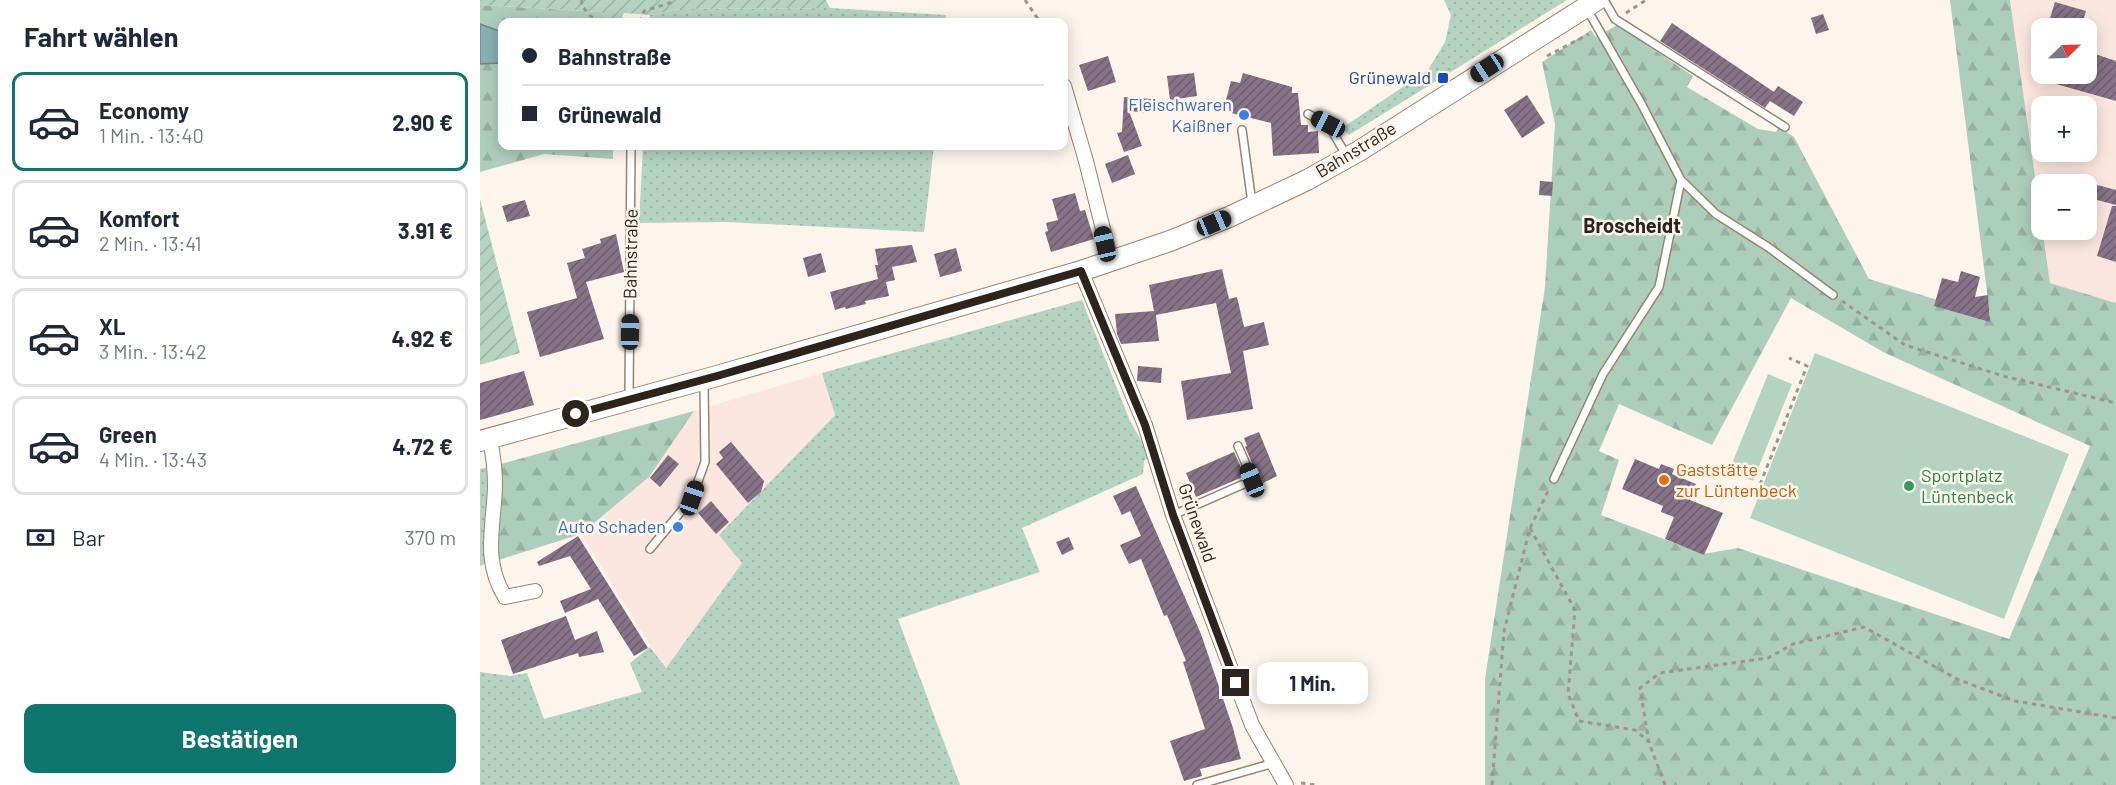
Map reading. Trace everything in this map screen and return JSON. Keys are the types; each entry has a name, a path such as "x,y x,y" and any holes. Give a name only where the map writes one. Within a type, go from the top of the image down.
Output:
{"main road":[{"name":"Bahnstraße","path":"485,440 704,380 1081,271 1170,241 1252,206 1307,180 1348,157 1591,4"}],"street":[{"path":"1068,100 1111,261"},
{"name":"Grünewald","path":"1081,271 1145,425 1173,515 1252,725 1286,785"},
{"name":"Bahnstraße","path":"485,440 495,484 490,560 495,582 505,597 535,591"}],"lane":[{"path":"1604,0 1615,19 1785,127"},
{"name":"Bahnstraße","path":"1591,4 1598,29 1642,105 1681,180 1716,214 1768,247 1833,295"},
{"path":"1308,114 1328,124 1348,157"},
{"path":"1242,130 1252,206"},
{"name":"Bahnstraße","path":"629,399 631,150"},
{"path":"1554,479 1603,374 1659,287 1681,180"},
{"path":"650,549 692,498 705,462 704,380"},
{"path":"1173,515 1252,480 1238,446"},
{"path":"1197,785 1274,763"}],"path":[{"path":"582,0 581,5 592,18"},
{"path":"641,18 644,11 676,0"},
{"path":"1025,0 1037,18"},
{"path":"1833,295 1905,345 2003,376 2116,403"},
{"path":"1748,488 1757,492 1806,366 1789,357"},
{"path":"1492,785 1504,631 1530,528 1554,479"},
{"path":"1530,528 1575,610 1568,694 1579,721 1635,730 1649,743"},
{"path":"1665,785 1649,743 1640,688 1660,673 1768,658 1793,644 1864,627 1957,679 2015,701 2116,718"}],"shaded area":[{"path":"2010,0 2116,0 2116,303 2050,283 2044,240 2097,240 2097,174 2035,174 2033,162 2097,162 2097,96 2031,96 2031,149"},
{"path":"822,373 835,415 720,535 742,563 665,669 581,534 649,477 694,411"}],"green space":[{"path":"480,0 826,0 830,8 678,9 650,15 624,13 622,18 604,18 602,12 480,5"},
{"path":"1444,0 1567,0 1349,135 1342,128 1428,70 1445,42 1451,15"},
{"path":"1950,0 2010,0 2031,162 2033,162 2035,174 2031,174 2031,240 2044,240 2050,283 2116,303 2116,785 1485,785 1485,679 1545,287 1555,124 1542,62 1591,30 1596,37 1617,25 1693,76 1687,87 1758,129 1776,132 1779,127 1794,137 1869,279 1990,316","holes":["1791,298 1883,352 2090,446 2009,639 1738,548 1703,554 1601,515 1619,460 1599,451 1619,404 1712,445"]},
{"path":"480,5 602,12 604,18 498,18 498,150 613,150 613,159 544,154 480,172"},
{"path":"830,8 946,15 946,18 650,18 650,15 678,9"},
{"path":"643,150 934,150 924,232 726,222 639,223"},
{"path":"480,199 520,353 480,365"},
{"path":"1082,300 1130,421 1150,456 1144,461 1143,474 1022,528 1040,572 898,619 960,785 480,785 480,672 510,676 527,673 544,719 642,692 630,663 650,647 666,668 742,563 719,535 835,415 822,373"},
{"name":"Sportplatz Lüntenbeck","path":"1815,353 2069,454 2004,619 1750,518"},
{"path":"1768,374 1792,384 1753,481 1729,471"},
{"path":"694,411 649,477 581,534 495,561 497,465"},
{"path":"488,467 487,563 480,566 480,469"}],"water":[{"path":"480,24 498,31 498,63 480,64"}],"building":[{"path":"2055,2 2086,11 2084,18 2050,18"},
{"path":"1823,14 1829,30 1816,34 1811,18"},
{"path":"1672,23 1774,92 1778,86 1803,102 1794,116 1770,101 1765,108 1660,41"},
{"path":"2097,55 2116,61 2116,101 2056,84 2097,84"},
{"path":"1108,56 1116,82 1088,91 1079,65"},
{"path":"1194,73 1197,96 1170,100 1167,76"},
{"path":"1243,73 1292,87 1292,93 1298,93 1301,125 1308,125 1308,132 1318,131 1319,153 1273,156 1271,123 1223,111 1231,81 1240,83"},
{"path":"1527,95 1545,123 1522,138 1504,110"},
{"path":"1124,97 1151,99 1149,113 1129,111 1142,146 1124,152 1117,133 1122,132"},
{"path":"1128,155 1135,174 1112,183 1105,164"},
{"path":"1540,181 1553,182 1552,196 1539,195"},
{"path":"2097,185 2116,190 2116,205 2097,200"},
{"path":"1075,193 1080,211 1085,210 1094,239 1051,252 1045,232 1048,231 1046,223 1058,220 1052,199"},
{"path":"525,200 530,216 507,222 502,206"},
{"path":"2112,206 2116,206 2116,262 2097,256"},
{"path":"616,234 624,272 586,282 604,339 540,357 527,312 577,298 567,263 585,258 582,249 601,243 600,239"},
{"path":"912,245 917,262 892,267 895,280 886,282 889,296 865,301 866,304 835,310 830,292 878,279 875,249"},
{"path":"956,248 962,271 940,277 934,254"},
{"path":"821,253 826,272 808,277 803,258"},
{"path":"1222,269 1229,299 1237,297 1244,327 1264,322 1269,345 1243,351 1253,409 1187,420 1181,381 1231,373 1216,303 1156,315 1159,341 1121,344 1117,334 1115,314 1154,311 1149,285"},
{"path":"1961,271 1980,277 1975,297 1988,295 1990,322 1934,306 1942,278 1958,282"},
{"path":"1138,366 1162,368 1161,383 1137,381"},
{"path":"524,371 534,405 480,420 480,383"},
{"path":"1259,432 1277,476 1263,483 1245,447 1247,446 1244,438"},
{"path":"731,442 764,481 761,492 748,503 716,464 723,458 719,452"},
{"path":"1234,452 1245,476 1196,497 1186,473"},
{"path":"668,455 679,464 660,487 650,478"},
{"path":"1635,459 1659,469 1661,464 1674,469 1672,474 1696,484 1690,500 1723,513 1704,555 1665,539 1674,517 1661,512 1663,506 1622,489"},
{"path":"1136,486 1201,634 1233,728 1241,759 1200,769 1202,776 1184,781 1170,741 1205,729 1183,662 1186,661 1167,615 1164,616 1141,559 1129,564 1120,545 1141,536 1130,511 1122,515 1113,496"},
{"path":"711,501 729,522 716,534 698,513"},
{"path":"578,536 648,648 634,656 598,599 565,613 560,601 591,589 570,556 539,566 537,562"},
{"path":"1069,537 1074,549 1062,555 1056,542"},
{"path":"566,616 575,640 597,631 604,652 579,657 578,653 513,674 501,640"}],"place":[{"name":"Grünewald","path":"1443,78"},
{"name":"Fleischwaren Kaißner","path":"1244,115"},
{"name":"Gaststätte zur Lüntenbeck","path":"1664,480"},
{"name":"Sportplatz Lüntenbeck","path":"1909,486"},
{"name":"Auto Schaden","path":"678,527"}],"district":[{"name":"Broscheidt","path":"1632,226"}],"route":[{"path":"576,414 717,376 1081,271 1145,425 1173,515 1236,683"}]}
